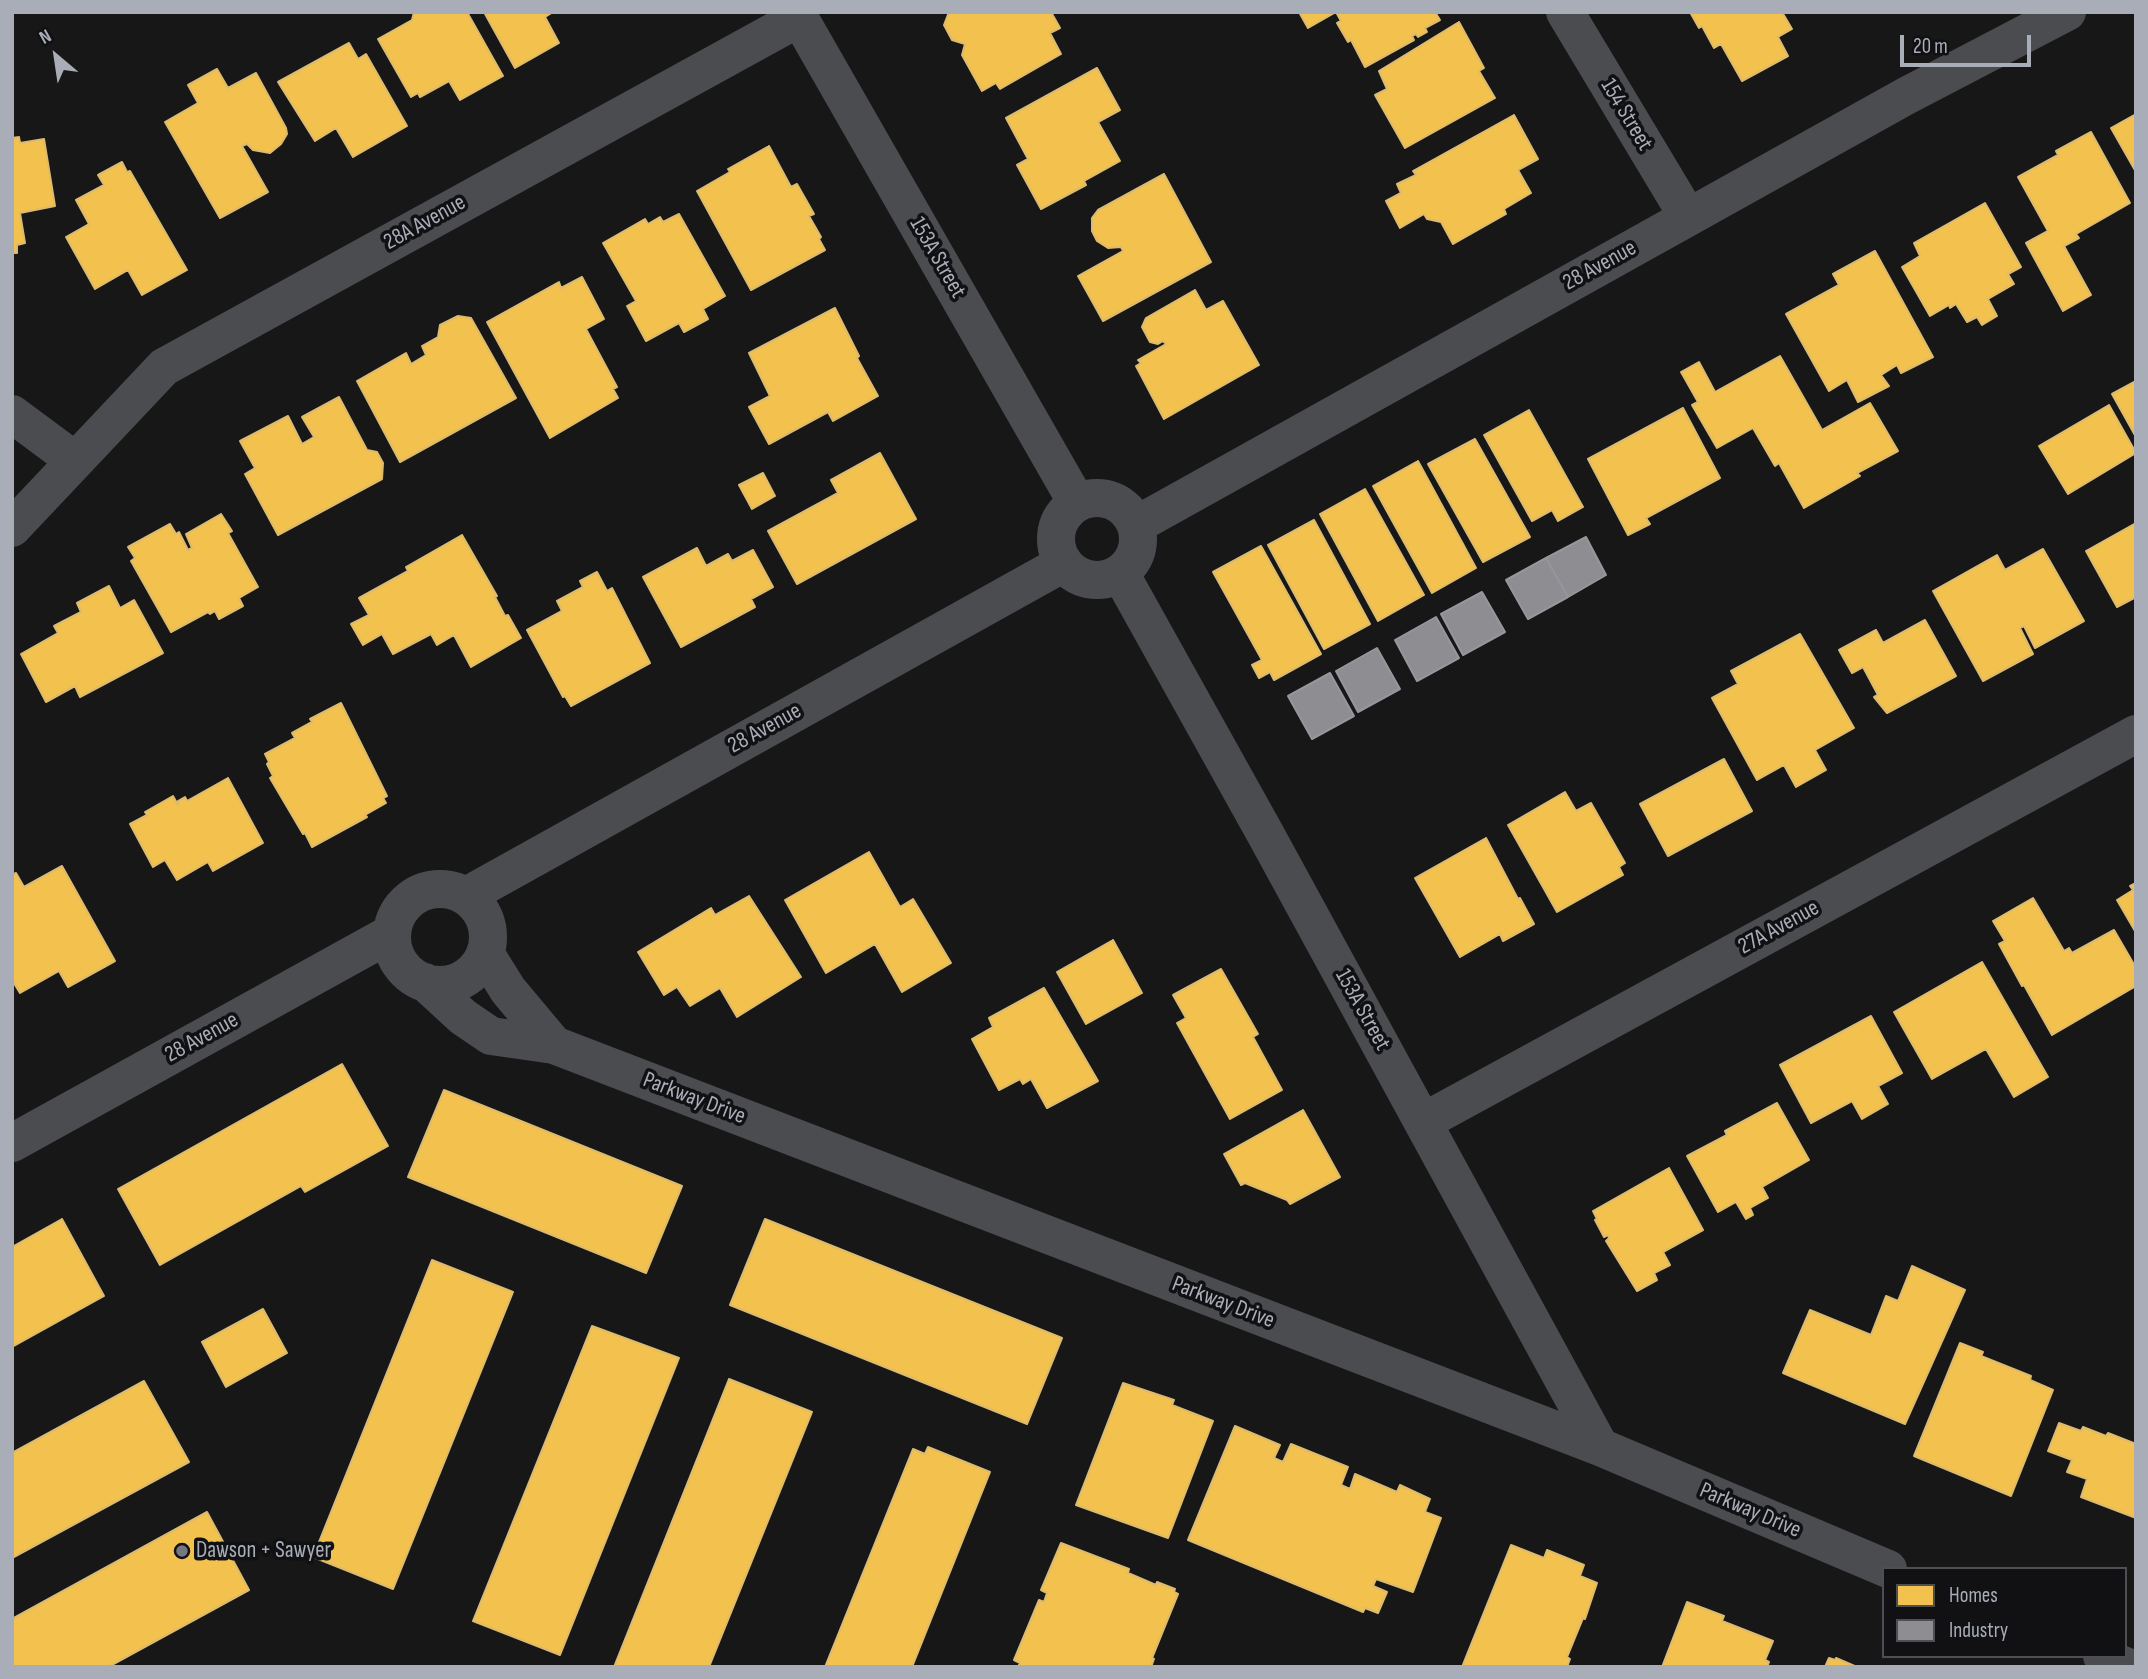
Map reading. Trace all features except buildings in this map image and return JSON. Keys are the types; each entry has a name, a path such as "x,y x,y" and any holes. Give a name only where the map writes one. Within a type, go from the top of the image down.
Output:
{"street":[{"name":"154 Street","path":"1565,12 1688,217"},
{"name":"28 Avenue","path":"1136,525 1906,96 2067,12"},
{"name":"28A Avenue","path":"12,528 164,366 798,15"},
{"name":"153A Street","path":"798,15 1077,503"},
{"path":"12,414 74,460"},
{"path":"1088,499 1112,501 1122,506 1136,525 1136,552 1130,564 1120,573 1108,578 1094,580 1070,570 1057,548 1056,535 1060,522 1067,511 1088,499"},
{"name":"28 Avenue","path":"466,896 1064,563"},
{"name":"153A Street","path":"1120,573 1600,1447"},
{"name":"27A Avenue","path":"1423,1122 2136,734"},
{"path":"434,889 450,889 466,896 478,907 485,921 488,937 485,953 472,971 454,983 425,982 411,975 400,963 393,948 392,933 396,917 405,903 418,894 434,889"},
{"name":"28 Avenue","path":"12,1143 392,933"},
{"name":"Parkway Drive","path":"485,953 508,990 554,1045"},
{"name":"Parkway Drive","path":"425,982 463,1017 491,1036 554,1045 1600,1447 1883,1567"},
{"path":"2107,1658 2127,1667"}],"place":[{"name":"Dawson + Sawyer","path":"182,1551"}]}
